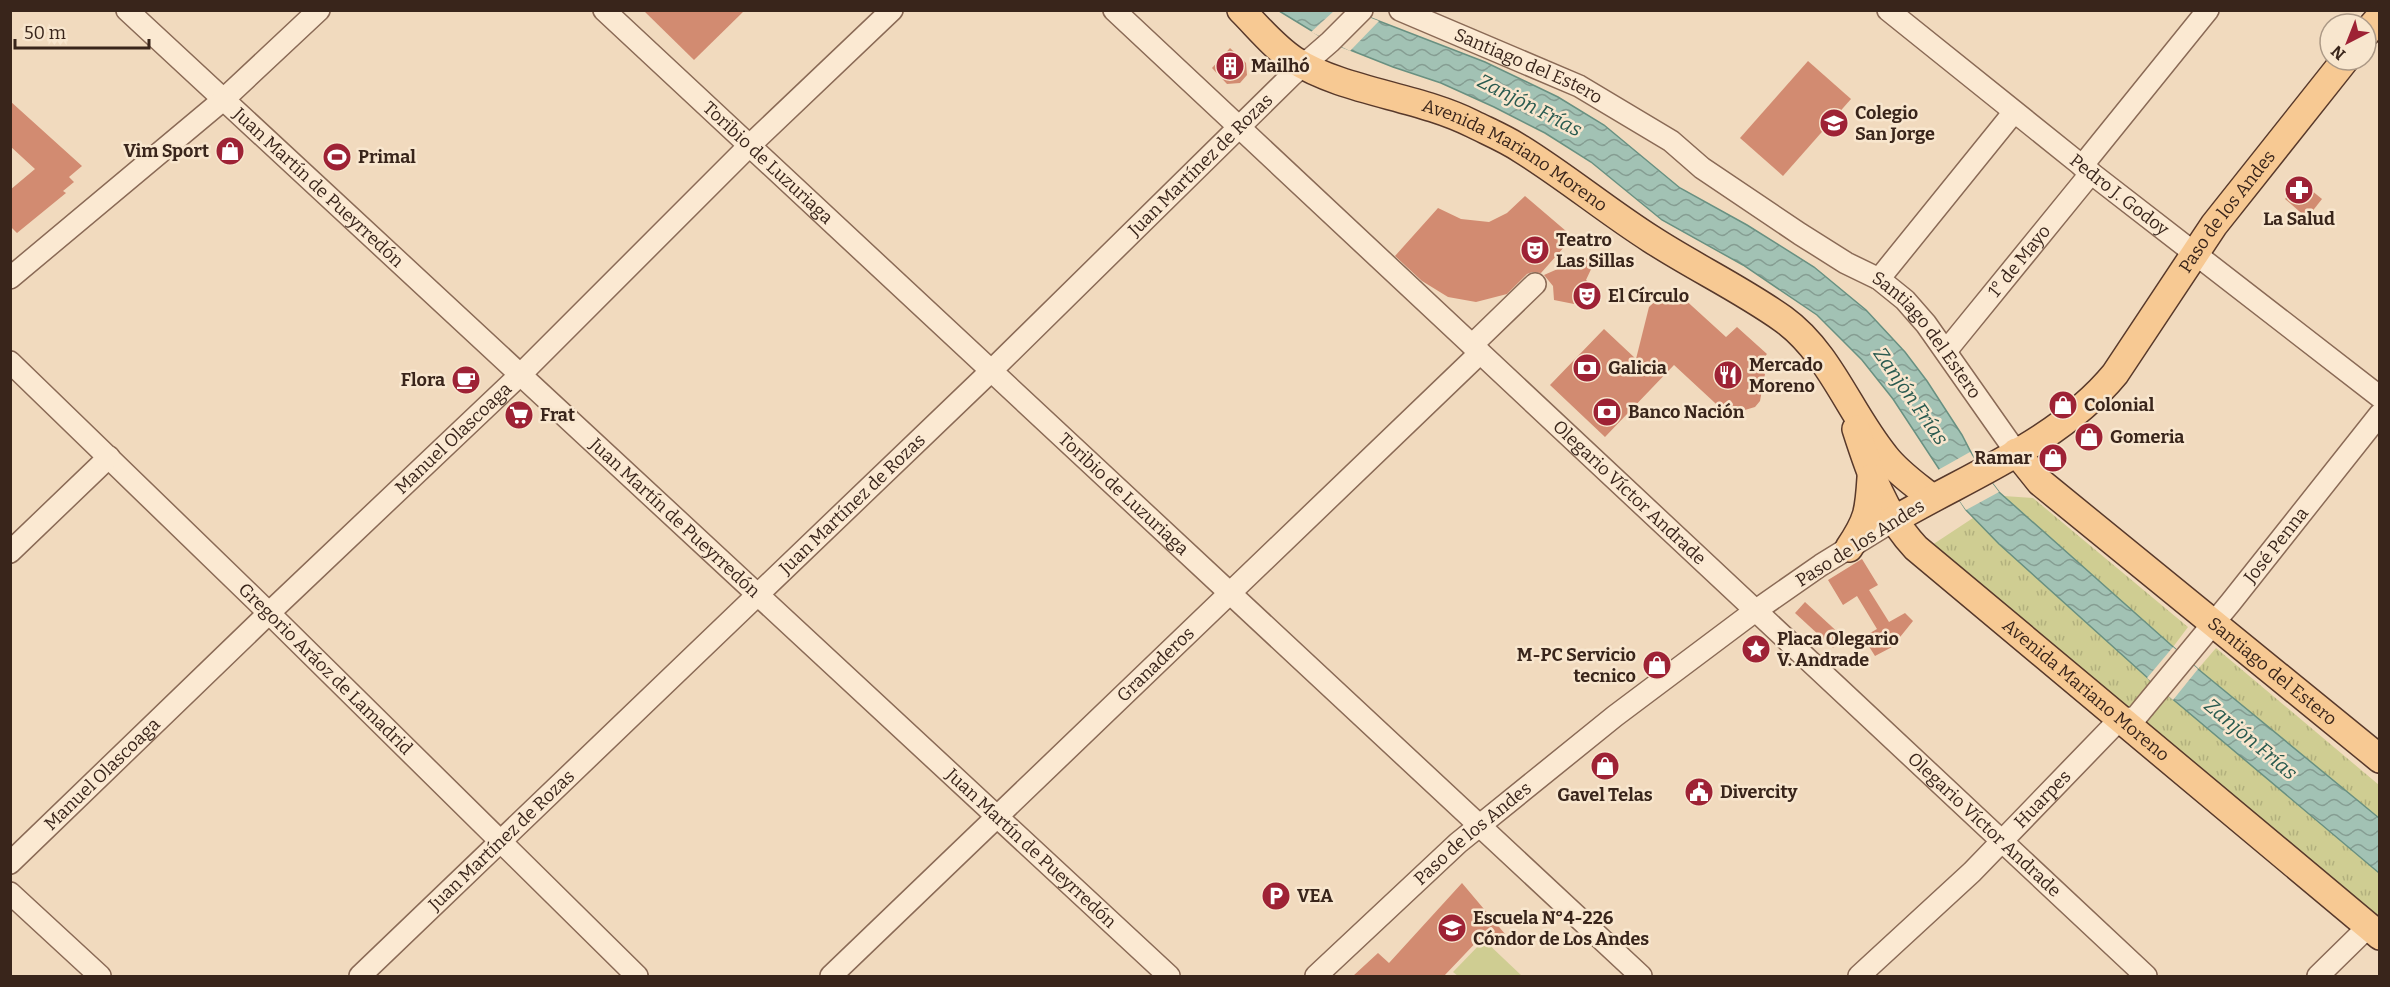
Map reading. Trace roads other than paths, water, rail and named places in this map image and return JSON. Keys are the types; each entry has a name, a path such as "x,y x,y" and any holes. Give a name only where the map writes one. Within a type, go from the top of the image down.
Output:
{"main road":[{"name":"Avenida Mariano Moreno","path":"1241,10 1288,55 1326,76 1431,107 1469,122 1520,148 1652,240 1783,319 1799,331 1815,350 1848,403 1897,471 1941,493"},
{"name":"Paso de los Andes","path":"1894,520 2016,452 2073,415 2099,394 2115,374 2214,225 2335,72"},
{"name":"Avenida Mariano Moreno","path":"1848,403 1871,478 1906,538 1926,558 2374,932"},
{"name":"Santiago del Estero","path":"2016,452 2040,482 2379,759"},
{"path":"1849,548 1864,526 1869,510 1871,478"}],"street":[{"name":"Juan Martín de Pueyrredón","path":"127,10 1169,976"},
{"path":"10,278 224,99 319,10"},
{"name":"Toribio de Luzuriaga","path":"604,10 1641,976"},
{"name":"Manuel Olascoaga","path":"10,863 521,374 749,146 892,10"},
{"name":"Olegario Víctor Andrade","path":"1114,10 2145,976"},
{"name":"Santiago del Estero","path":"1400,10 1579,86 1671,141 1702,168 1800,234 1879,279 1911,306 1946,351 2016,452"},
{"name":"Pedro J. Godoy","path":"1888,10 2086,169 2379,397"},
{"name":"1° de Mayo","path":"1946,351 2208,10"},
{"name":"Juan Martínez de Rozas","path":"360,976 991,371 1303,64 1349,23"},
{"path":"1879,279 2014,112"},
{"name":"Granaderos","path":"831,976 1230,593 1476,349 1535,284"},
{"name":"Gregorio Aráoz de Lamadrid","path":"10,362 269,613 637,976"},
{"name":"José Penna","path":"2172,673 2379,414"},
{"path":"10,552 108,457"},
{"name":"Paso de los Andes","path":"1316,976 1479,825 1615,716 1755,611 1894,520"},
{"name":"Huarpes","path":"1858,976 2002,842 2119,720 2136,717 2172,673"},
{"path":"10,893 100,976"},
{"path":"2318,976 2374,932"}],"water":[{"name":"Zanjón Frías","path":"1279,11 1353,11 1485,62 1558,97 1604,125 1680,188 1747,225 1814,267 1866,310 1905,352 1962,435 1976,462 1999,492 2198,669 2379,818 2379,873 2150,680 1999,544 1966,510 1893,399 1862,360 1817,315 1743,265 1662,220 1591,162 1545,133 1441,83 1330,42"}],"place":[{"name":"Mailhó","path":"1230,66"},
{"name":"Colegio San Jorge","path":"1834,123"},
{"name":"Vim Sport","path":"230,151"},
{"name":"Primal","path":"337,157"},
{"name":"La Salud","path":"2299,190"},
{"name":"Teatro Las Sillas","path":"1535,250"},
{"name":"El Círculo","path":"1587,296"},
{"name":"Galicia","path":"1587,368"},
{"name":"Mercado Moreno","path":"1728,375"},
{"name":"Flora","path":"466,380"},
{"name":"Colonial","path":"2063,405"},
{"name":"Banco Nación","path":"1607,412"},
{"name":"Frat","path":"519,415"},
{"name":"Gomeria","path":"2089,437"},
{"name":"Ramar","path":"2053,458"},
{"name":"Placa Olegario V. Andrade","path":"1756,649"},
{"name":"M-PC Servicio tecnico","path":"1657,665"},
{"name":"Gavel Telas","path":"1605,766"},
{"name":"Divercity","path":"1699,792"},
{"name":"VEA","path":"1276,896"},
{"name":"Escuela N°4-226 Cóndor de Los Andes","path":"1452,928"}]}
